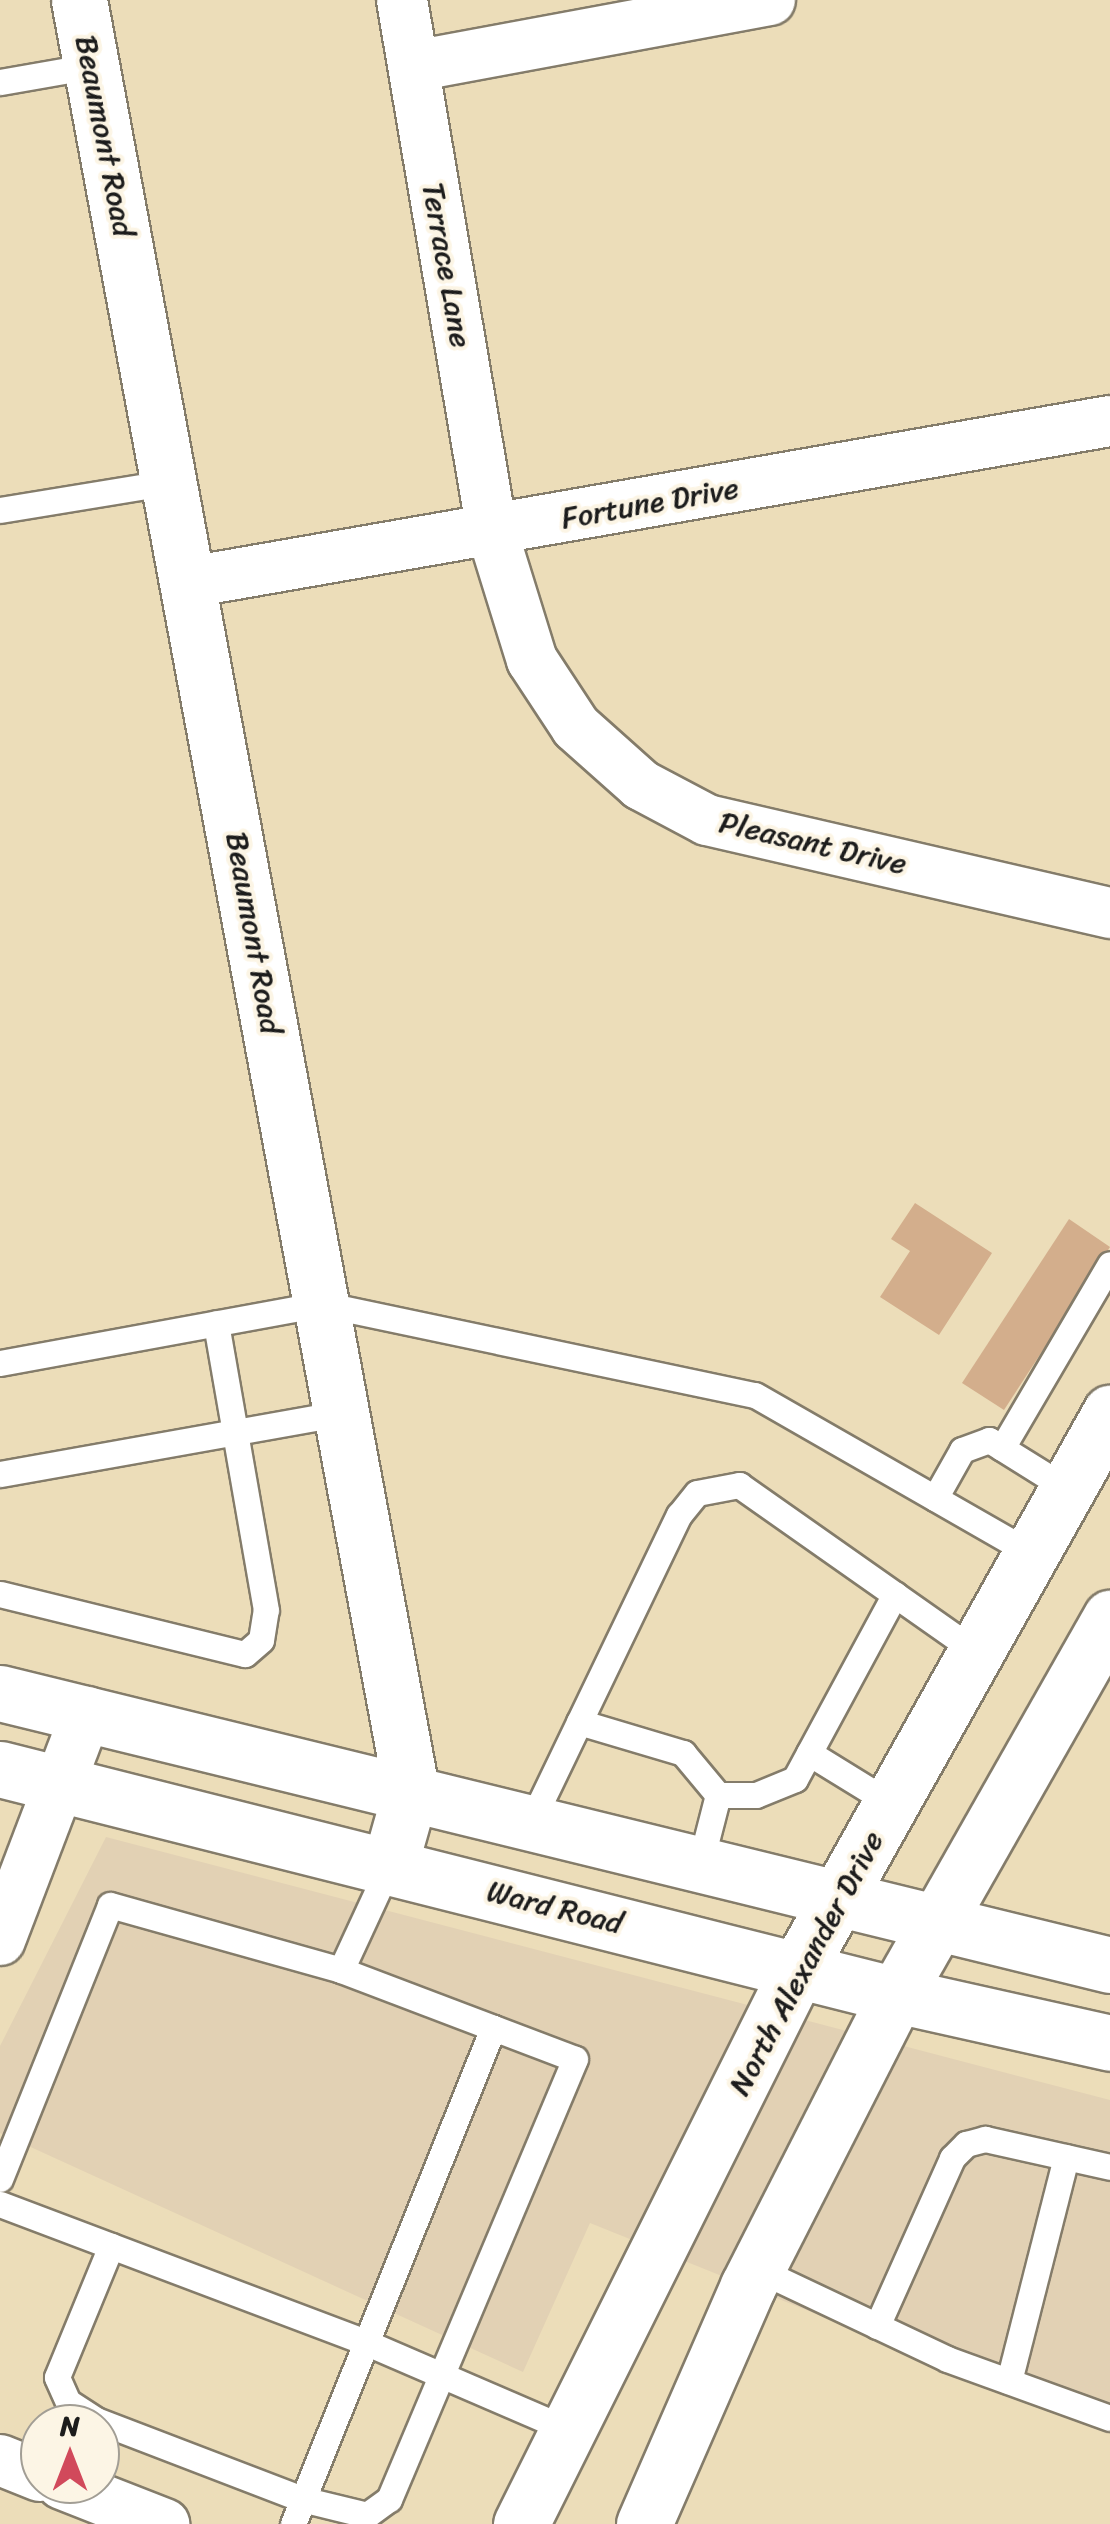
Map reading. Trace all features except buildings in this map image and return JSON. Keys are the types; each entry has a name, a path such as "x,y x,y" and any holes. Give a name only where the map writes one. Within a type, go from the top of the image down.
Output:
{"street":[{"name":"Beaumont Road","path":"80,0 410,1790 390,1864"},
{"name":"Terrace Lane","path":"402,0 492,531"},
{"path":"414,66 770,0"},
{"name":"Fortune Drive","path":"190,582 1110,422"},
{"name":"Pleasant Drive","path":"492,531 532,660 576,727 642,785 707,820 1110,913"},
{"name":"North Alexander Drive","path":"521,2524 564,2428 798,1969 1110,1413"},
{"path":"644,2524 757,2269 896,1995 942,1923 1110,1618"},
{"path":"0,1693 842,1895 1110,1965"},
{"path":"0,1940 86,1712"},
{"name":"Ward Road","path":"0,1768 896,1995 1110,2043"},
{"path":"113,2504 164,2524"}],"lane":[{"path":"0,82 92,66"},
{"path":"0,510 171,482"},
{"path":"1002,1448 1110,1264"},
{"path":"0,1363 322,1304 755,1395 1029,1552"},
{"path":"0,1594 245,1654 262,1640 266,1610 216,1323"},
{"path":"0,1474 342,1413"},
{"path":"935,1498 962,1450 989,1440 1066,1488"},
{"path":"532,1820 679,1515 697,1493 740,1485 975,1651"},
{"path":"718,1796 756,1795 795,1779 894,1594"},
{"path":"579,1722 683,1753 718,1796"},
{"path":"809,1754 892,1804"},
{"path":"701,1861 718,1796"},
{"path":"342,1970 390,1864"},
{"path":"0,2180 110,1905 342,1970 575,2059 389,2499 367,2514 302,2499 96,2420 68,2402 57,2377 111,2246"},
{"path":"292,2524 493,2028"},
{"path":"877,2326 952,2158 966,2144 985,2139 1104,2166"},
{"path":"1009,2381 1066,2157"},
{"path":"0,2204 367,2343 564,2428"},
{"path":"757,2269 877,2326 1110,2418"}],"shaded area":[{"path":"106,1837 1110,2100 1110,2432 590,2223 523,2372 0,2133 0,2046"}]}
